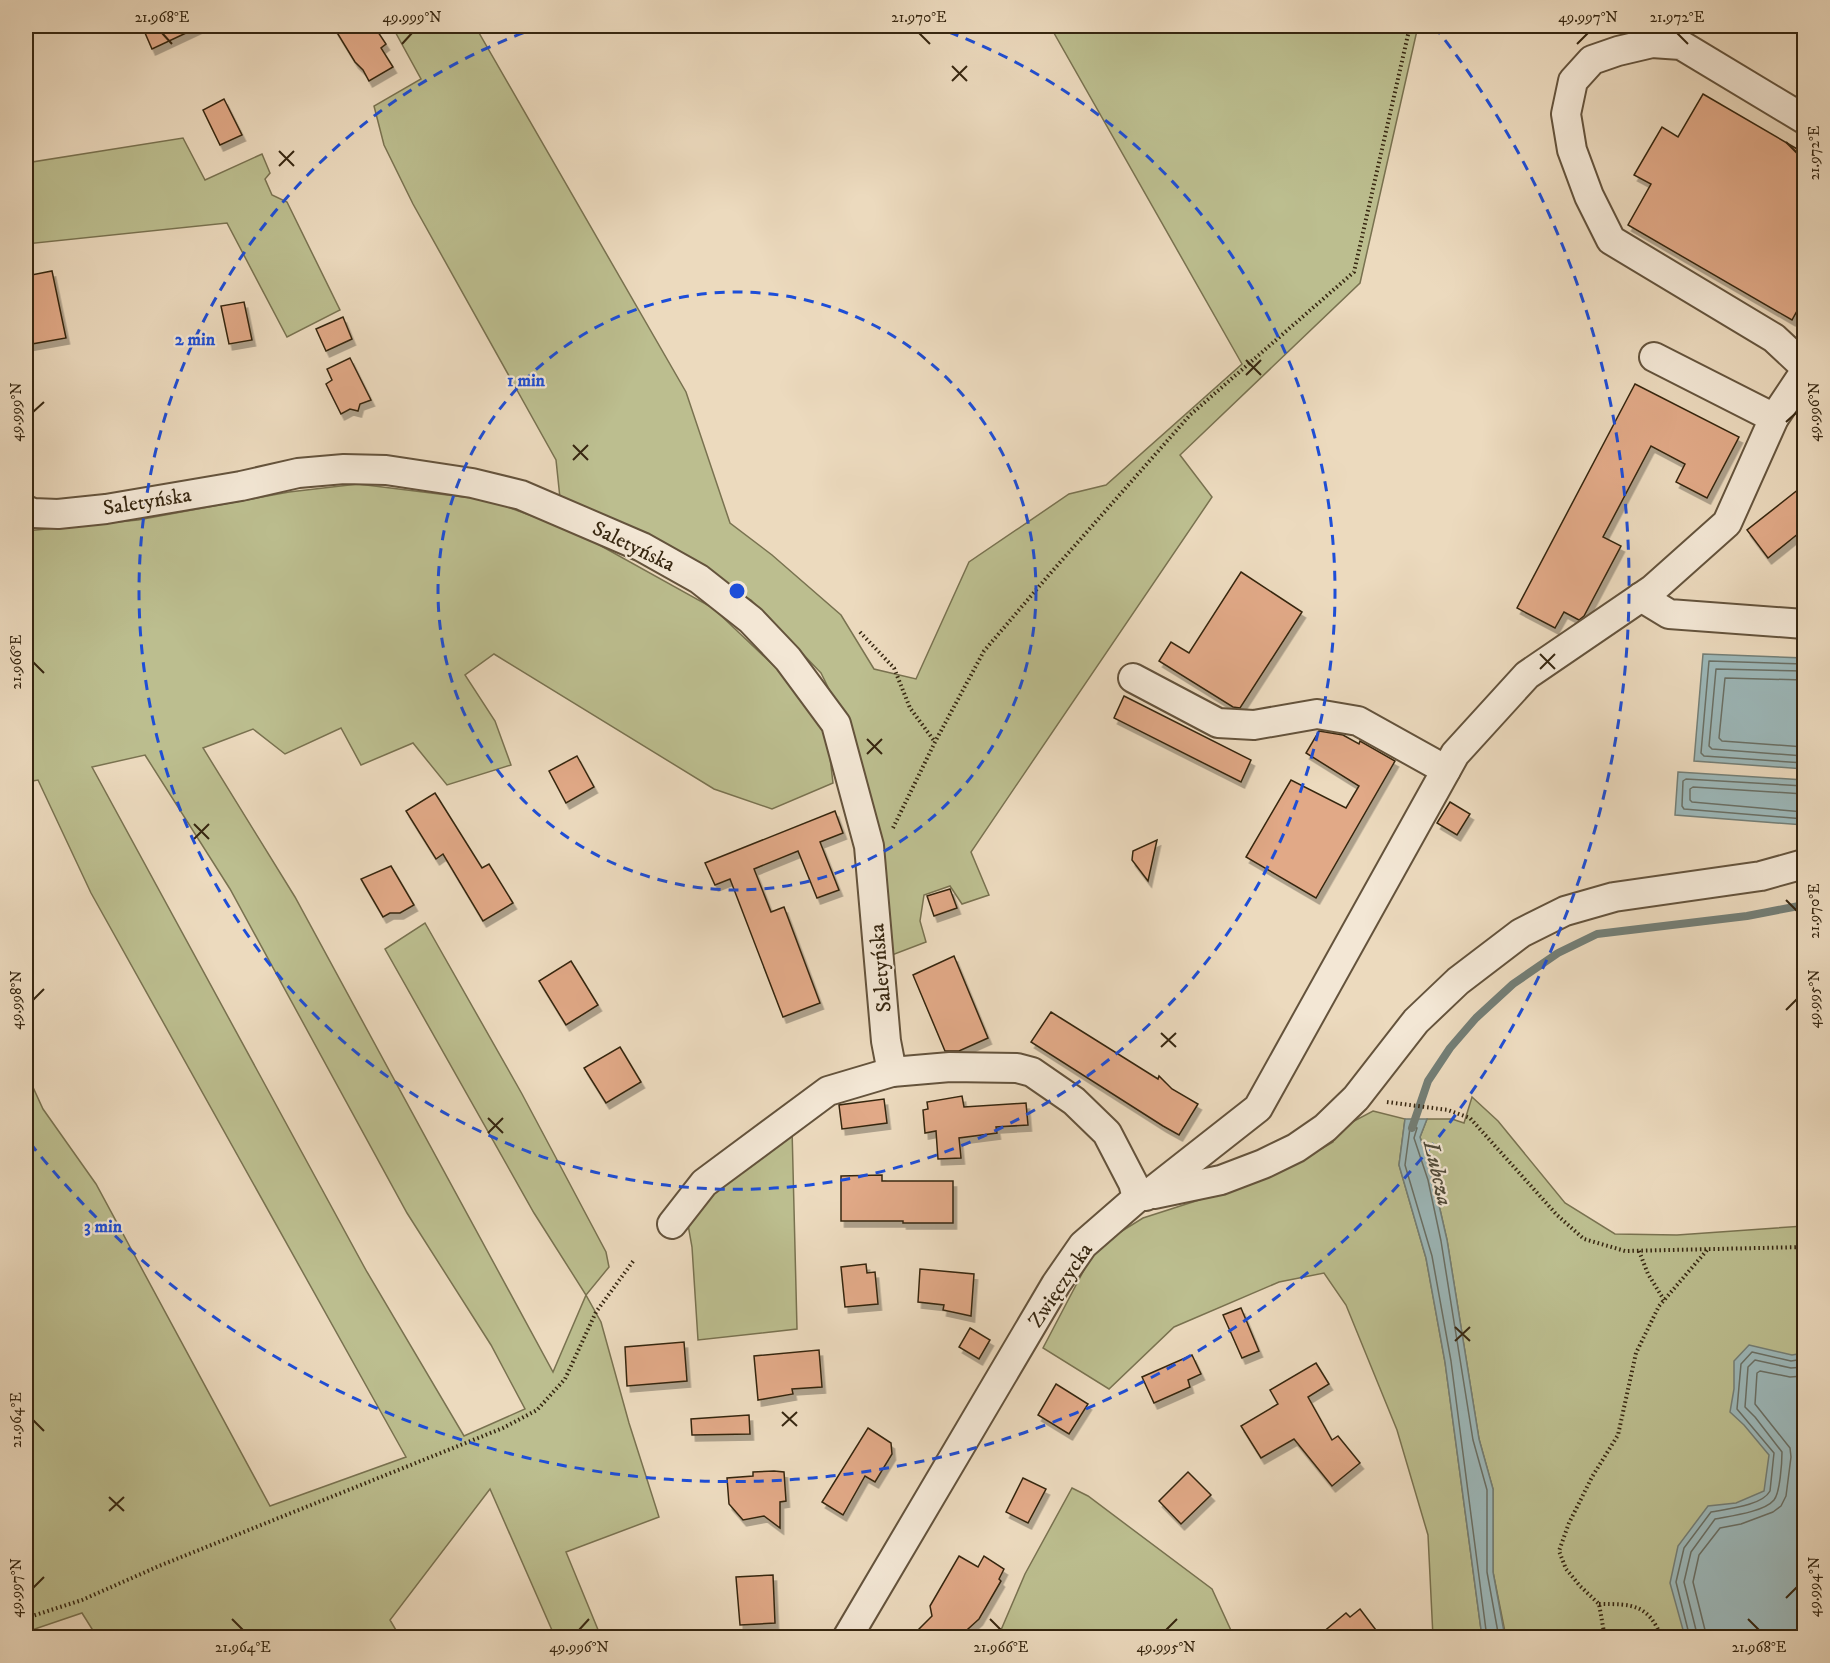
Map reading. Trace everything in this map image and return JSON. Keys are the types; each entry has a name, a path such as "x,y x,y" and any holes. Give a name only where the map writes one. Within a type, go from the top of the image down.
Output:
{"street":[{"path":"1804,119 1681,45 1652,43 1592,60 1573,81 1566,114 1572,150 1589,196 1611,240 1774,338 1804,366"},
{"path":"1654,357 1774,418"},
{"name":"Zwięczycka","path":"847,1638 1056,1284 1083,1245 1258,1108 1455,754 1527,675 1653,590 1727,524 1774,418 1804,373"},
{"name":"Saletyńska","path":"26,510 33,513 58,514 106,509 241,486 298,472 344,468 386,470 472,483 521,495 642,548 699,579 751,620 788,659 836,724 869,846 886,1041 892,1072"},
{"path":"1641,597 1669,614 1804,624"},
{"path":"1133,678 1218,723 1254,725 1317,714 1358,721 1446,770"},
{"path":"672,1224 704,1184 828,1091 892,1072 951,1067 1017,1068 1032,1072 1074,1101 1107,1133 1142,1197 1221,1180 1296,1148 1325,1128 1356,1098 1416,1021 1458,981 1521,933 1565,911 1614,897 1761,876 1804,864"}],"path":[{"path":"869,846 892,830 935,742 984,651 1182,424 1354,272 1410,26"},
{"path":"860,632 894,668 910,708 935,742"},
{"path":"1398,1104 1448,1110 1470,1118 1557,1215 1584,1239 1625,1251 1804,1247"},
{"path":"1605,1638 1599,1604 1566,1569 1559,1551 1569,1523 1592,1477 1618,1435 1635,1353 1659,1306 1709,1249"},
{"path":"1638,1251 1648,1274 1664,1300"},
{"path":"26,1618 82,1600 159,1566 504,1428 537,1410 565,1379 596,1312 634,1260"},
{"path":"1599,1604 1636,1606 1655,1620 1662,1638"}],"green space":[{"path":"392,26 475,26 686,392 730,523 772,555 841,615 874,669 916,679 969,562 1069,494 1106,485 1242,364 1050,26 1418,26 1360,283 1180,455 1212,497 971,852 989,895 962,904 950,886 924,895 920,921 926,942 892,955 880,831 852,736 821,673 751,600 677,557 560,498 556,460 413,204 384,145 374,106 421,79"},
{"path":"183,138 205,180 262,154 270,173 265,179 272,195 287,202 340,310 287,337 227,223 26,244 26,163"},
{"path":"358,484 488,500 576,532 713,608 792,683 827,732 833,783 772,809 714,789 494,654 465,675 495,721 511,765 447,785 413,743 361,765 341,728 285,754 253,729 203,748 295,897 553,1372 586,1295 601,1322 629,1423 659,1517 566,1552 601,1637 555,1637 490,1489 390,1620 400,1637 97,1637 82,1613 26,1632 26,1072 43,1109 96,1184 270,1506 406,1457 91,893 38,780 26,782 26,531 138,520 289,492","holes":["145,755 230,889 407,1213 491,1345 525,1409 464,1436 367,1272 92,767"]},
{"path":"425,923 522,1094 606,1252 609,1267 586,1295 534,1213 385,949"},
{"path":"1472,1097 1498,1121 1565,1203 1615,1234 1677,1235 1804,1226 1804,1637 1506,1637 1493,1572 1493,1489 1479,1439 1447,1240 1433,1179 1420,1137 1427,1119 1452,1119 1464,1123"},
{"path":"1373,1111 1405,1119 1399,1165 1426,1258 1445,1362 1482,1637 1433,1637 1428,1535 1397,1430 1346,1305 1324,1273 1279,1282 1174,1327 1109,1389 1043,1348 1096,1247 1143,1218 1227,1191 1321,1149 1333,1142 1337,1130"},
{"path":"792,1128 797,1329 698,1340 692,1247 687,1219 708,1193"},
{"path":"1072,1488 1088,1496 1212,1589 1234,1637 998,1637 1025,1574"}],"water":[{"path":"1703,654 1804,658 1804,769 1694,761"},
{"path":"1678,772 1804,780 1804,825 1675,815"},
{"path":"1405,1119 1427,1119 1420,1137 1433,1179 1447,1240 1479,1439 1493,1489 1493,1572 1505,1637 1482,1637 1445,1362 1426,1258 1399,1165"},
{"path":"1749,1345 1792,1355 1804,1353 1804,1637 1685,1637 1670,1583 1678,1546 1708,1506 1736,1503 1764,1491 1769,1455 1730,1412 1734,1389 1734,1361"}],"building":[{"path":"142,26 201,26 152,49"},
{"path":"333,26 374,26 386,44 381,48 393,67 369,81"},
{"path":"1703,94 1804,153 1804,298 1792,320 1628,225 1651,184 1634,175 1662,127 1678,137"},
{"path":"224,99 242,135 220,145 203,110"},
{"path":"52,271 66,338 26,345 26,276"},
{"path":"244,302 252,340 229,344 221,306"},
{"path":"343,317 352,339 326,351 316,329"},
{"path":"350,358 371,400 360,404 358,411 350,409 341,414 326,384 332,380 327,369"},
{"path":"1635,384 1739,437 1707,498 1676,482 1685,464 1651,446 1603,537 1621,546 1584,616 1579,620 1564,612 1555,628 1517,608"},
{"path":"1804,485 1804,529 1768,558 1747,530"},
{"path":"1241,572 1302,612 1240,708 1233,707 1159,661 1171,642 1189,653"},
{"path":"1124,696 1251,760 1241,782 1114,718"},
{"path":"1319,731 1343,735 1359,744 1360,741 1395,761 1316,898 1246,857 1291,780 1346,808 1359,786 1306,753"},
{"path":"577,756 594,787 566,803 549,771"},
{"path":"435,793 482,868 489,864 513,903 483,921 443,854 436,859 406,811"},
{"path":"1450,802 1470,814 1457,835 1437,823"},
{"path":"835,811 843,833 820,842 839,890 817,898 798,851 754,869 771,912 784,907 820,1003 783,1017 730,879 715,885 705,863"},
{"path":"1157,840 1148,881 1132,860 1133,851"},
{"path":"391,866 414,905 400,913 390,913 383,917 361,879"},
{"path":"950,889 957,908 934,916 927,896"},
{"path":"954,956 988,1038 959,1051 945,1051 913,975"},
{"path":"571,961 598,1005 566,1025 539,981"},
{"path":"1051,1012 1158,1079 1159,1076 1172,1089 1198,1104 1179,1135 1031,1042"},
{"path":"620,1047 641,1082 606,1103 584,1068"},
{"path":"962,1096 964,1107 1026,1103 1028,1125 996,1127 997,1133 959,1138 961,1158 938,1159 936,1131 925,1133 923,1110 928,1109 927,1102"},
{"path":"884,1099 887,1123 842,1129 839,1105"},
{"path":"882,1175 882,1181 953,1181 953,1223 841,1221 841,1176"},
{"path":"866,1264 867,1273 875,1272 878,1304 845,1307 841,1267"},
{"path":"920,1269 974,1274 971,1316 943,1310 944,1305 918,1302"},
{"path":"1241,1308 1259,1351 1242,1358 1223,1315"},
{"path":"970,1328 990,1340 979,1359 959,1347"},
{"path":"684,1342 687,1381 627,1386 625,1347"},
{"path":"819,1350 822,1387 792,1389 793,1394 758,1400 754,1356"},
{"path":"1192,1355 1201,1374 1188,1380 1190,1387 1154,1403 1142,1377"},
{"path":"1316,1363 1329,1384 1308,1397 1332,1440 1338,1436 1360,1463 1332,1486 1294,1439 1261,1458 1241,1426 1278,1404 1270,1390"},
{"path":"1056,1384 1088,1404 1069,1434 1038,1415"},
{"path":"749,1415 750,1434 692,1435 691,1419"},
{"path":"868,1428 891,1443 892,1454 875,1482 865,1476 843,1515 822,1502"},
{"path":"753,1472 784,1472 786,1501 780,1502 780,1528 764,1516 743,1520 729,1504 727,1478 753,1476"},
{"path":"1188,1472 1211,1495 1181,1524 1159,1501"},
{"path":"1023,1478 1046,1489 1028,1523 1006,1512"},
{"path":"959,1556 978,1567 984,1556 1004,1569 999,1579 1001,1581 979,1619 958,1638 910,1638 932,1616 930,1606"},
{"path":"773,1575 775,1623 740,1625 736,1577"},
{"path":"1360,1609 1382,1638 1316,1638 1346,1613 1350,1617"}],"waterway":[{"name":"Lubcza","path":"1412,1128 1428,1081 1450,1048 1476,1018 1513,984 1558,953 1597,934 1747,916 1804,905"}]}
